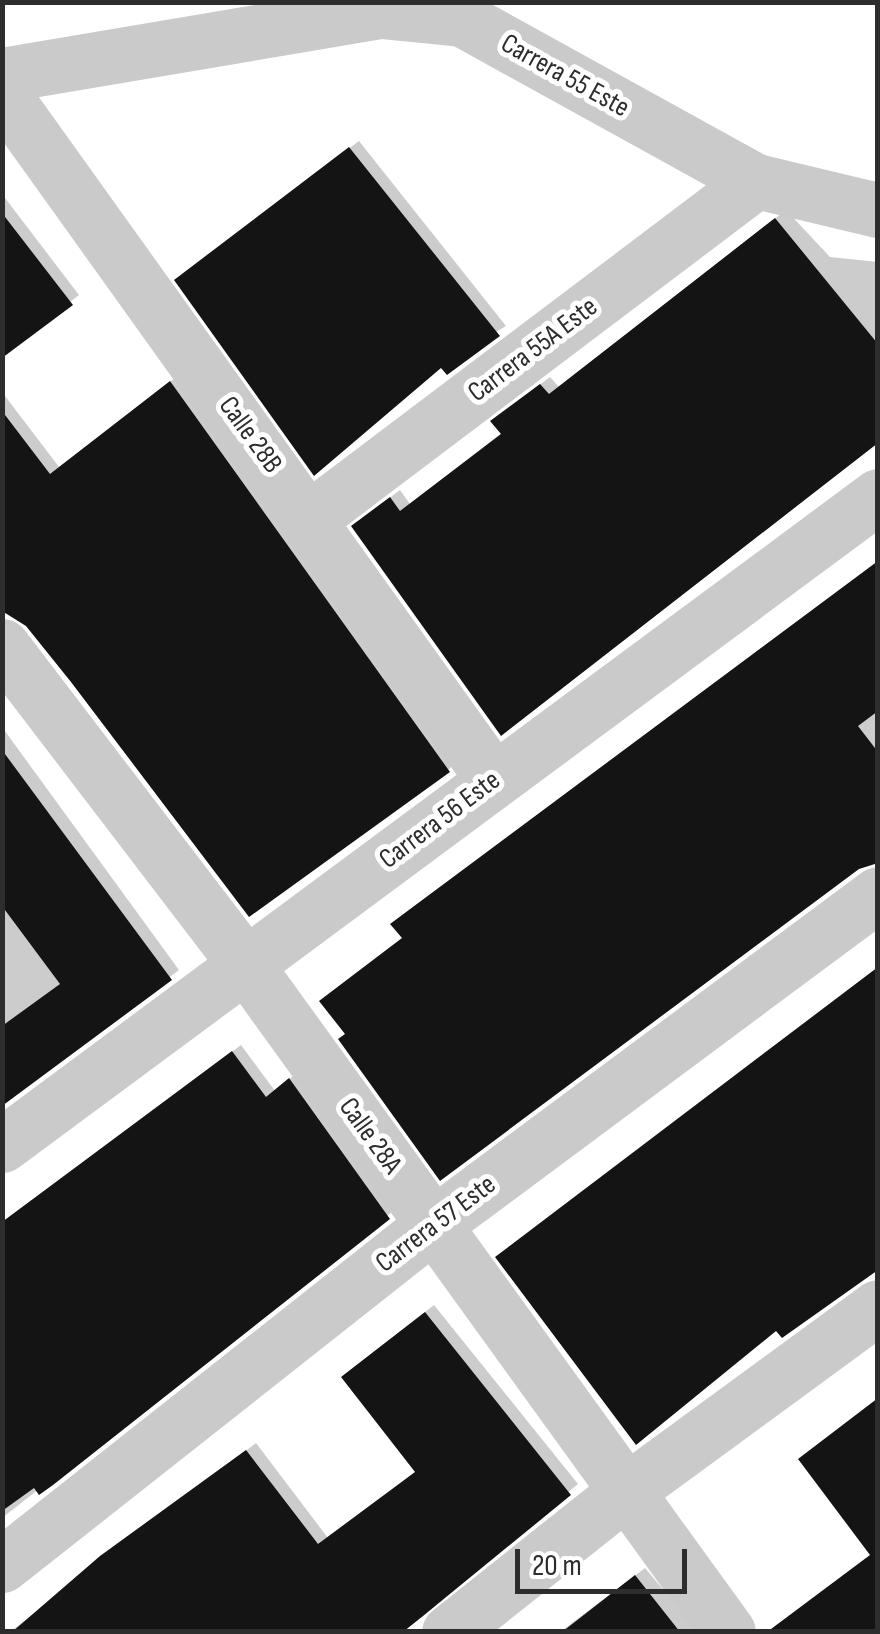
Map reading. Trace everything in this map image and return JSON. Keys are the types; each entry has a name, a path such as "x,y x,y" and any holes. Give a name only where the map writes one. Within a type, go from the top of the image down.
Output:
{"street":[{"name":"Carrera 55 Este","path":"2,75 380,10 462,19 756,182 878,210"},
{"name":"Calle 28B","path":"2,93 494,780"},
{"name":"Carrera 55A Este","path":"310,518 756,182"},
{"name":"Carrera 56 Este","path":"2,1145 878,496"},
{"name":"Calle 28A","path":"2,646 246,964 728,1632"},
{"name":"Carrera 57 Este","path":"2,1564 434,1224 878,894"},
{"path":"449,1632 625,1492 878,1307"}],"building":[{"path":"349,147 500,336 447,375 441,368 314,476 174,280"},
{"path":"2,213 73,305 2,358"},
{"path":"775,218 878,344 878,443 501,736 351,526 390,497 400,511 501,434 490,421 540,384 549,394"},
{"path":"170,381 450,772 249,917 26,626 2,611 2,411 50,474"},
{"path":"878,561 878,711 858,726 878,752 878,863 859,869 440,1181 338,1039 345,1034 319,1001 402,938 390,924"},
{"path":"2,750 172,980 2,1106 2,1026 60,984 2,906"},
{"path":"878,967 878,1270 782,1338 776,1331 636,1445 495,1257"},
{"path":"232,1051 266,1097 289,1078 390,1219 53,1485 39,1495 34,1488 2,1511 2,1222"},
{"path":"425,1312 571,1495 403,1632 12,1632 100,1556 246,1450 318,1544 415,1472 341,1377"},
{"path":"878,1398 878,1632 767,1632 870,1555 798,1459"},
{"path":"635,1575 680,1632 562,1632"}]}
